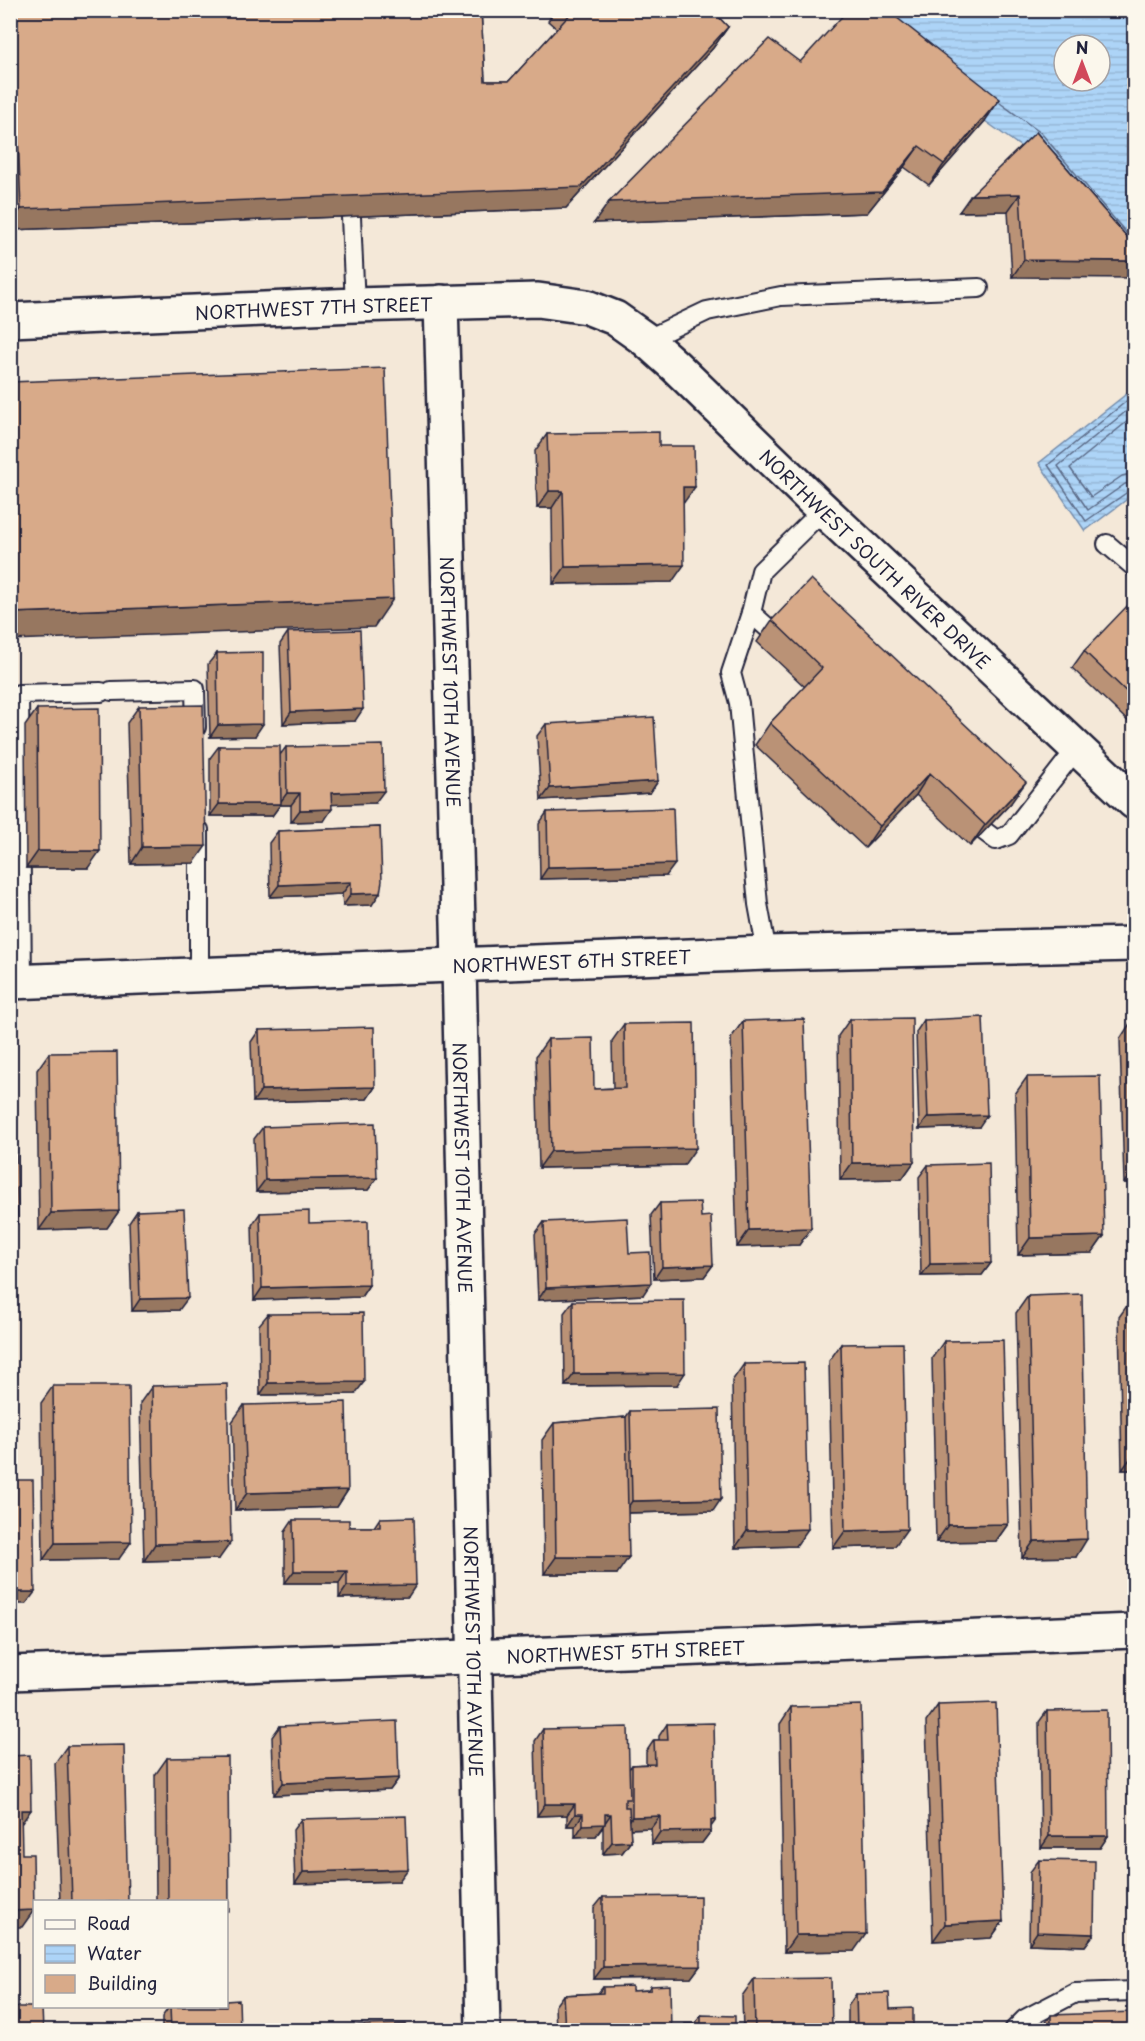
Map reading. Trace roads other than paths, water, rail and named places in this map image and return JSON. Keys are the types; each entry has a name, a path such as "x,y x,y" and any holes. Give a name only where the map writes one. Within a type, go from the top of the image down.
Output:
{"street":[{"name":"NORTHWEST 7TH STREET","path":"10,320 355,305 538,300 586,308 615,318"},
{"name":"NORTHWEST 10TH AVENUE","path":"441,303 483,2031"},
{"name":"NORTHWEST SOUTH RIVER DRIVE","path":"615,318 646,340 1134,802"},
{"name":"NORTHWEST 6TH STREET","path":"16,981 767,953 1134,944"},
{"name":"NORTHWEST 5TH STREET","path":"10,1673 1134,1631"}],"lane":[{"path":"351,217 355,305"},
{"path":"646,340 707,311 781,296 979,288"},
{"path":"767,953 758,904 739,703 731,673 751,613 761,571 823,510"},
{"path":"1107,544 1134,567"},
{"path":"751,613 768,629"},
{"path":"16,981 19,694 195,690 197,749"},
{"path":"984,831 996,840 1009,835 1077,748"},
{"path":"199,809 201,869 199,975"},
{"path":"1014,2031 1025,2019 1075,1993 1134,1991"}],"water":[{"path":"845,11 1134,11 1134,276 1024,149"},
{"path":"1134,388 1134,494 1085,531 1039,463"}]}
